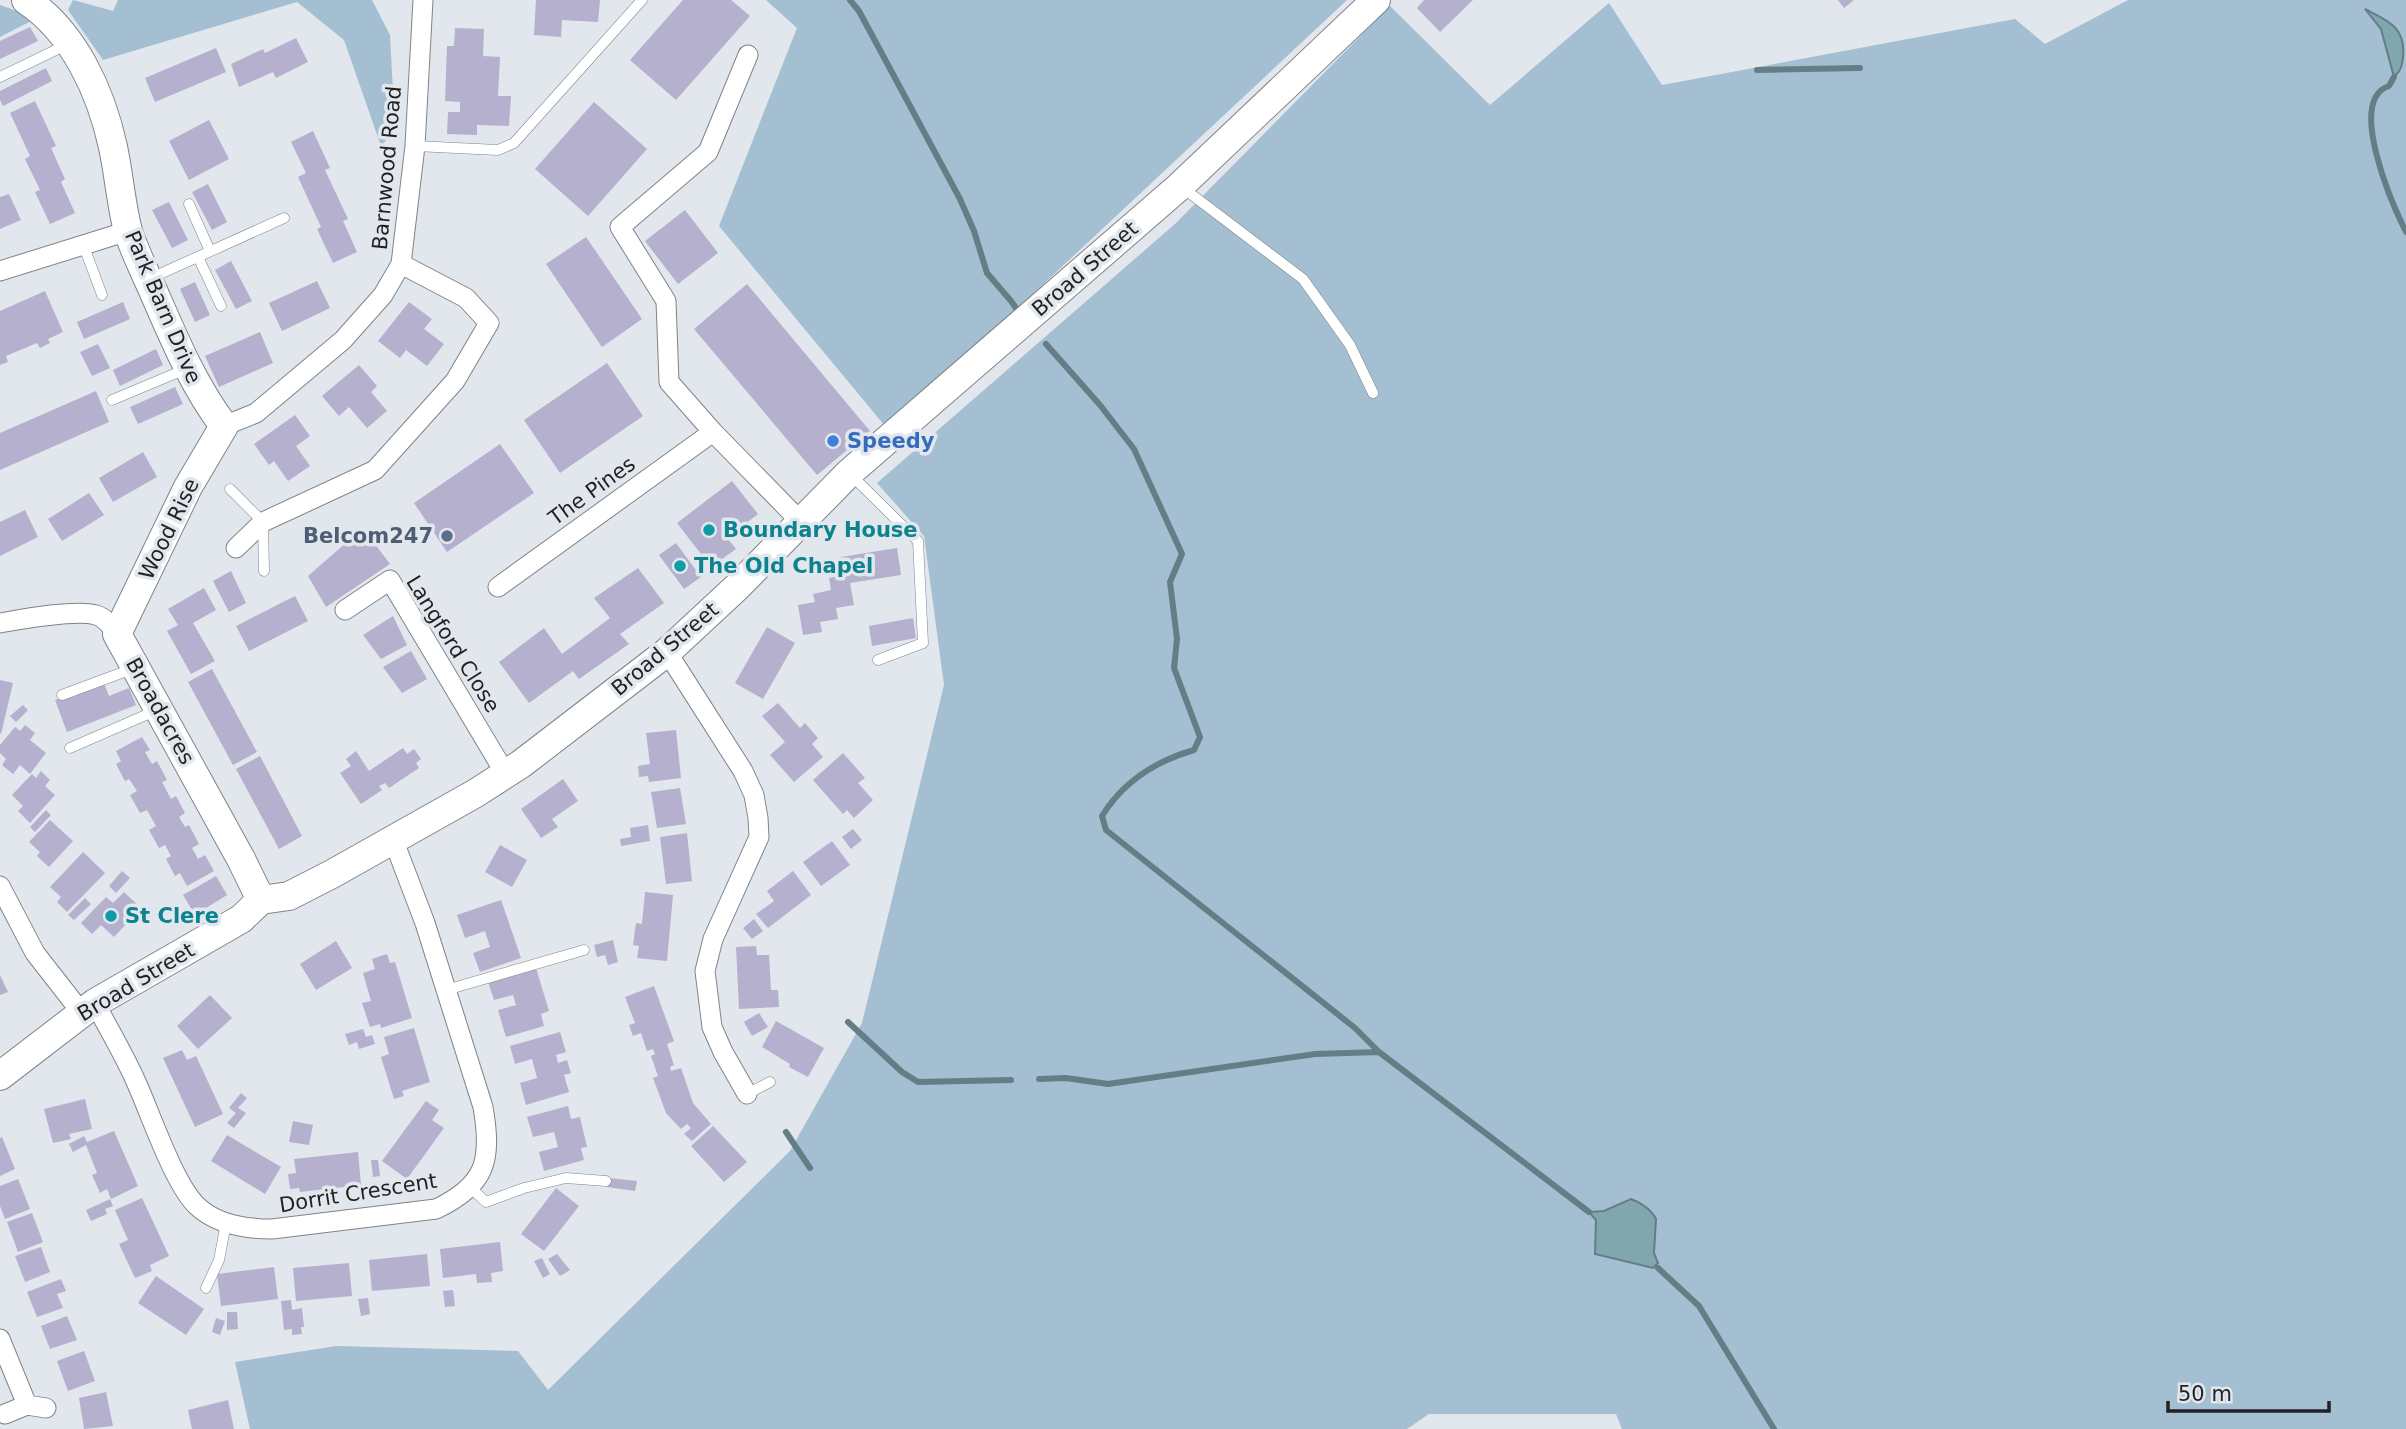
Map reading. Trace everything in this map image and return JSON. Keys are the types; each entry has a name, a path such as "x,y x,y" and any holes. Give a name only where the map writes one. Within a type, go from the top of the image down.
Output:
{"street":[{"name":"Park Barn Drive","path":"26,0 58,26 88,76 113,146 128,231 187,369 204,400 224,426"},
{"name":"Barnwood Road","path":"224,426 256,413 343,340 383,295 401,264 415,146 423,0"},
{"name":"Broad Street","path":"0,1076 88,1007 241,919 261,900 289,896 476,793 521,764 667,652 737,587 849,473 1180,186 1376,0"},
{"path":"748,55 708,152 620,227 666,301 669,382 713,432 801,522"},
{"path":"0,271 128,231"},
{"path":"236,548 263,522 375,470 454,380 489,323 467,298 401,264"},
{"name":"Wood Rise","path":"117,634 188,487 224,426"},
{"name":"The Pines","path":"498,587 713,432"},
{"name":"Langford Close","path":"345,610 390,580 505,773"},
{"name":"Broadacres","path":"0,623 48,616 96,615 107,622 117,634 159,709 261,900"},
{"path":"667,652 743,771 754,794 759,837 713,939 705,971 712,1027 747,1094"},
{"path":"393,839 425,923 483,1107 488,1146 481,1173 471,1188"},
{"name":"Dorrit Crescent","path":"0,886 35,953 88,1007 136,1080 185,1190 196,1205 210,1216 249,1229 272,1229 436,1209 454,1201 471,1188"},
{"path":"0,1339 36,1406 5,1414"}],"lane":[{"path":"415,146 498,150 514,143 642,0"},
{"path":"0,77 70,43"},
{"path":"1180,186 1303,279 1350,345 1373,393"},
{"path":"189,204 210,251"},
{"path":"148,279 284,218"},
{"path":"83,244 102,295"},
{"path":"198,257 221,306"},
{"path":"112,400 187,369"},
{"path":"849,473 918,541 923,643 878,660"},
{"path":"230,489 263,522 264,571"},
{"path":"62,695 136,668"},
{"path":"70,748 159,709"},
{"path":"446,990 584,950"},
{"path":"747,1094 770,1082"},
{"path":"471,1188 486,1202 524,1188 566,1178 606,1181"},
{"path":"206,1288 219,1260 226,1223"}],"shaded area":[{"path":"73,0 113,11 118,0 372,0 390,35 395,130 381,146 344,40 297,2 103,60 68,10"},
{"path":"766,0 1347,0 1006,319 885,426 719,226 797,28"},
{"path":"2128,0 2406,0 2406,1429 1622,1429 1616,1414 1429,1414 1407,1429 250,1429 235,1362 336,1346 518,1351 548,1390 790,1151 862,1023 944,685 924,536 877,483 1175,224 1390,6 1490,105 1609,3 1662,85 2015,19 2045,44"},
{"path":"0,5 37,18 0,37"},
{"path":"2365,9 2394,26 2402,39 2402,63 2394,77 2381,29"},
{"path":"1631,1199 1652,1212 1656,1219 1654,1253 1658,1263 1653,1268 1595,1254 1596,1220 1589,1212 1604,1211"}],"building":[{"path":"536,0 600,0 598,22 562,20 561,37 534,35"},
{"path":"683,0 731,0 750,16 676,100 630,60"},
{"path":"1424,0 1473,0 1440,32 1417,8"},
{"path":"1838,0 1854,0 1844,8"},
{"path":"30,27 38,41 0,59 0,41"},
{"path":"455,28 484,29 483,56 500,57 498,96 511,96 509,126 477,125 477,135 447,134 448,112 460,112 460,102 445,101 447,46 454,46"},
{"path":"296,38 308,62 276,78 273,72 239,87 231,64 263,49 265,53"},
{"path":"216,48 226,72 155,102 145,78"},
{"path":"46,68 52,81 3,106 0,91"},
{"path":"35,101 56,146 51,148 65,179 61,182 75,213 50,224 35,192 40,190 25,159 30,156 10,113"},
{"path":"594,102 647,149 588,216 535,169"},
{"path":"209,120 229,159 189,180 169,141"},
{"path":"313,131 330,168 325,170 348,219 343,221 357,252 333,263 317,229 321,227 298,177 306,173 291,142"},
{"path":"208,184 227,222 212,230 192,192"},
{"path":"9,194 21,220 0,229 0,197"},
{"path":"169,202 188,240 172,248 152,210"},
{"path":"685,210 718,253 678,284 645,241"},
{"path":"586,237 642,319 602,347 546,264"},
{"path":"231,261 252,301 236,309 215,270"},
{"path":"317,281 330,308 282,331 269,303"},
{"path":"195,282 210,315 195,322 180,289"},
{"path":"747,284 870,431 817,475 694,329"},
{"path":"45,291 63,332 48,339 50,343 40,348 37,343 6,356 8,362 0,365 0,311"},
{"path":"123,302 130,319 84,339 77,322"},
{"path":"409,302 432,319 424,329 444,344 427,366 406,350 400,358 378,341"},
{"path":"260,332 273,363 219,387 205,356"},
{"path":"98,344 110,368 92,376 80,352"},
{"path":"156,349 163,365 120,386 113,370"},
{"path":"607,363 643,416 560,473 524,420"},
{"path":"359,365 377,386 371,392 387,411 367,428 349,407 339,416 322,396"},
{"path":"175,387 183,404 138,424 130,407"},
{"path":"96,391 109,422 0,470 0,433"},
{"path":"295,415 310,436 296,446 310,466 288,481 274,461 269,465 254,444"},
{"path":"500,444 534,493 447,552 414,503"},
{"path":"143,452 157,477 113,502 99,478"},
{"name":"Boundary House","path":"732,481 758,514 727,538 736,549 711,567 677,523"},
{"path":"89,493 104,515 62,541 48,519"},
{"path":"25,510 38,537 0,556 0,522"},
{"path":"363,528 390,564 326,607 308,576"},
{"name":"The Old Chapel","path":"676,543 701,577 684,589 659,555"},
{"path":"897,548 901,575 850,583 854,605 836,608 838,619 820,622 822,632 803,635 798,605 815,602 813,594 831,590 829,578 845,575 841,557"},
{"path":"638,568 664,603 620,634 629,644 579,679 573,671 529,703 499,662 544,628 562,654 610,618 594,598"},
{"path":"231,571 246,603 229,612 213,581"},
{"path":"204,588 216,610 193,623 215,661 191,674 167,631 178,625 168,609"},
{"path":"295,596 308,621 249,651 236,626"},
{"path":"393,616 407,645 381,659 363,635"},
{"path":"913,618 916,638 872,646 869,626"},
{"path":"767,627 795,643 763,699 735,683"},
{"path":"411,651 427,679 402,693 383,667"},
{"path":"212,669 257,752 233,765 188,682"},
{"path":"0,680 13,683 1,734 0,733"},
{"path":"103,681 109,696 129,688 136,705 67,732 55,700"},
{"path":"778,703 800,728 805,723 818,738 812,744 823,757 794,782 770,755 785,742 762,716"},
{"path":"23,705 28,710 16,722 10,716"},
{"path":"25,725 35,733 30,740 46,753 30,774 20,765 13,774 2,765 6,759 0,753 0,745 15,727 20,731"},
{"path":"676,730 681,778 649,782 648,776 639,777 638,766 650,764 646,733"},
{"path":"142,737 150,750 145,752 152,764 157,761 167,780 162,782 171,799 176,796 185,813 179,817 185,827 189,825 199,844 192,848 198,859 205,855 214,871 187,886 180,873 175,876 166,859 171,856 165,845 159,848 149,830 156,826 147,810 140,813 130,795 137,791 129,779 125,781 116,764 121,761 116,751"},
{"path":"403,748 407,754 414,749 421,759 416,763 419,768 389,788 385,783 379,786 382,790 361,804 340,773 351,766 346,759 356,751 369,771"},
{"path":"843,753 865,778 858,783 873,800 854,818 847,810 843,814 813,780"},
{"path":"260,756 302,836 279,849 236,769"},
{"path":"41,771 50,780 45,786 55,795 30,823 18,811 23,806 12,795 32,774 36,778"},
{"path":"563,779 578,801 552,819 558,827 541,838 521,809"},
{"path":"680,788 686,824 657,828 651,792"},
{"path":"46,810 51,815 35,832 30,827"},
{"path":"50,820 73,841 49,867 37,856 40,852 29,842"},
{"path":"648,825 650,841 621,846 620,839 631,837 630,828"},
{"path":"853,829 862,840 851,849 842,837"},
{"path":"687,833 692,881 666,884 660,837"},
{"path":"832,841 850,865 821,886 803,862"},
{"path":"500,845 527,860 512,887 485,872"},
{"path":"83,852 105,873 67,912 57,902 61,897 50,887"},
{"path":"122,871 130,878 116,893 109,886"},
{"path":"793,871 811,895 768,928 756,914 774,901 767,891"},
{"path":"216,876 227,895 195,915 183,895"},
{"name":"St Clere","path":"124,892 141,908 114,937 101,925 92,934 81,923 106,897 113,903"},
{"path":"645,892 673,895 667,961 637,958 639,946 633,945 636,923 642,924"},
{"path":"85,898 91,904 74,920 68,915"},
{"path":"501,900 521,958 480,972 473,953 490,947 485,931 465,938 457,915"},
{"path":"754,919 763,931 752,939 743,928"},
{"path":"613,940 618,962 608,965 605,955 597,957 594,945"},
{"path":"336,941 352,968 316,990 300,964"},
{"path":"756,946 757,955 769,955 771,990 778,990 779,1007 739,1009 736,947"},
{"path":"387,954 390,963 395,962 412,1018 381,1028 380,1024 370,1027 362,1003 371,1001 363,973 375,969 372,959"},
{"path":"536,968 549,1011 541,1014 544,1026 506,1037 498,1010 516,1005 513,995 494,1000 488,982"},
{"path":"0,975 8,992 0,995"},
{"path":"654,986 674,1041 667,1044 674,1065 670,1067 671,1071 681,1068 693,1103 711,1124 692,1141 684,1134 691,1128 687,1124 681,1129 666,1113 653,1078 658,1076 651,1056 655,1054 653,1049 647,1051 641,1033 633,1036 629,1025 635,1023 625,997"},
{"path":"210,995 232,1018 198,1049 177,1026"},
{"path":"759,1013 768,1027 752,1036 744,1022"},
{"path":"776,1021 824,1048 808,1077 762,1047"},
{"path":"414,1028 430,1082 402,1091 404,1096 394,1099 381,1057 389,1054 384,1037"},
{"path":"363,1029 366,1037 372,1035 375,1044 359,1049 357,1042 349,1045 345,1034"},
{"path":"560,1032 566,1052 556,1055 558,1063 567,1060 571,1073 564,1075 569,1092 526,1105 520,1083 537,1078 532,1059 515,1064 510,1046"},
{"path":"182,1050 187,1060 196,1056 223,1114 195,1127 163,1058"},
{"path":"241,1093 247,1098 238,1108 246,1113 234,1128 227,1123 236,1113 229,1108"},
{"path":"85,1099 92,1129 69,1134 71,1139 53,1143 44,1109"},
{"path":"426,1101 439,1110 432,1120 444,1128 407,1179 382,1161"},
{"path":"568,1106 571,1119 580,1117 587,1147 581,1148 584,1160 544,1171 539,1152 558,1147 554,1132 533,1137 527,1117"},
{"path":"293,1121 313,1125 309,1145 289,1142"},
{"path":"713,1126 747,1162 724,1182 691,1146"},
{"path":"114,1131 138,1186 111,1199 107,1189 100,1193 92,1175 97,1173 86,1145 73,1152 69,1144 84,1136 87,1142"},
{"path":"227,1135 281,1167 265,1194 211,1161"},
{"path":"2,1137 15,1169 0,1176 0,1138"},
{"path":"358,1152 361,1185 300,1192 299,1188 290,1189 288,1174 296,1173 294,1159"},
{"path":"371,1160 378,1160 380,1176 373,1177"},
{"path":"608,1178 637,1181 635,1191 607,1187"},
{"path":"18,1179 30,1209 5,1219 0,1206 0,1186"},
{"path":"556,1188 579,1206 544,1251 521,1234"},
{"path":"142,1198 169,1256 150,1265 152,1271 135,1278 119,1244 128,1240 115,1210"},
{"path":"110,1199 113,1206 105,1209 107,1214 91,1221 86,1210"},
{"path":"32,1213 43,1242 18,1252 7,1222"},
{"path":"500,1242 503,1271 491,1273 492,1282 477,1283 476,1274 443,1278 440,1249"},
{"path":"41,1247 50,1272 25,1282 15,1256"},
{"path":"427,1254 430,1286 372,1291 369,1260"},
{"path":"557,1254 570,1270 560,1276 548,1259"},
{"path":"542,1258 550,1274 543,1278 534,1261"},
{"path":"349,1263 352,1296 296,1301 293,1268"},
{"path":"274,1267 278,1299 221,1306 217,1274"},
{"path":"156,1276 204,1309 186,1335 138,1303"},
{"path":"61,1279 66,1291 57,1294 63,1308 37,1317 27,1292"},
{"path":"453,1290 455,1306 445,1307 443,1291"},
{"path":"368,1298 370,1314 361,1316 358,1299"},
{"path":"291,1300 292,1310 302,1308 302,1334 292,1335 292,1329 284,1330 281,1301"},
{"path":"227,1312 237,1312 238,1329 227,1330"},
{"path":"67,1316 77,1340 50,1349 41,1326"},
{"path":"216,1318 225,1321 220,1335 212,1332"},
{"path":"84,1351 95,1381 68,1391 57,1361"},
{"path":"106,1392 113,1426 84,1429 79,1398"},
{"path":"228,1400 234,1429 192,1429 188,1410"}],"waterway":[{"path":"850,0 859,11 960,199 974,231 987,273 1020,314"},
{"path":"1757,70 1860,68"},
{"path":"2394,77 2389,86 2377,95 2372,111 2372,131 2384,178 2406,232"},
{"path":"1046,344 1100,405 1134,449 1182,554 1170,582 1177,639 1174,668 1200,737 1194,750 1167,760 1130,783 1102,816 1106,830 1355,1028 1379,1052 1589,1212"},
{"path":"848,1022 902,1072 918,1082 1011,1080"},
{"path":"1039,1079 1066,1078 1108,1084 1315,1054 1379,1052"},
{"path":"786,1132 810,1168"},
{"path":"1658,1268 1699,1306 1774,1429"}],"place":[{"name":"Speedy","path":"833,441"},
{"name":"Boundary House","path":"709,530"},
{"name":"Belcom247","path":"447,536"},
{"name":"The Old Chapel","path":"680,566"},
{"name":"St Clere","path":"111,916"}]}
